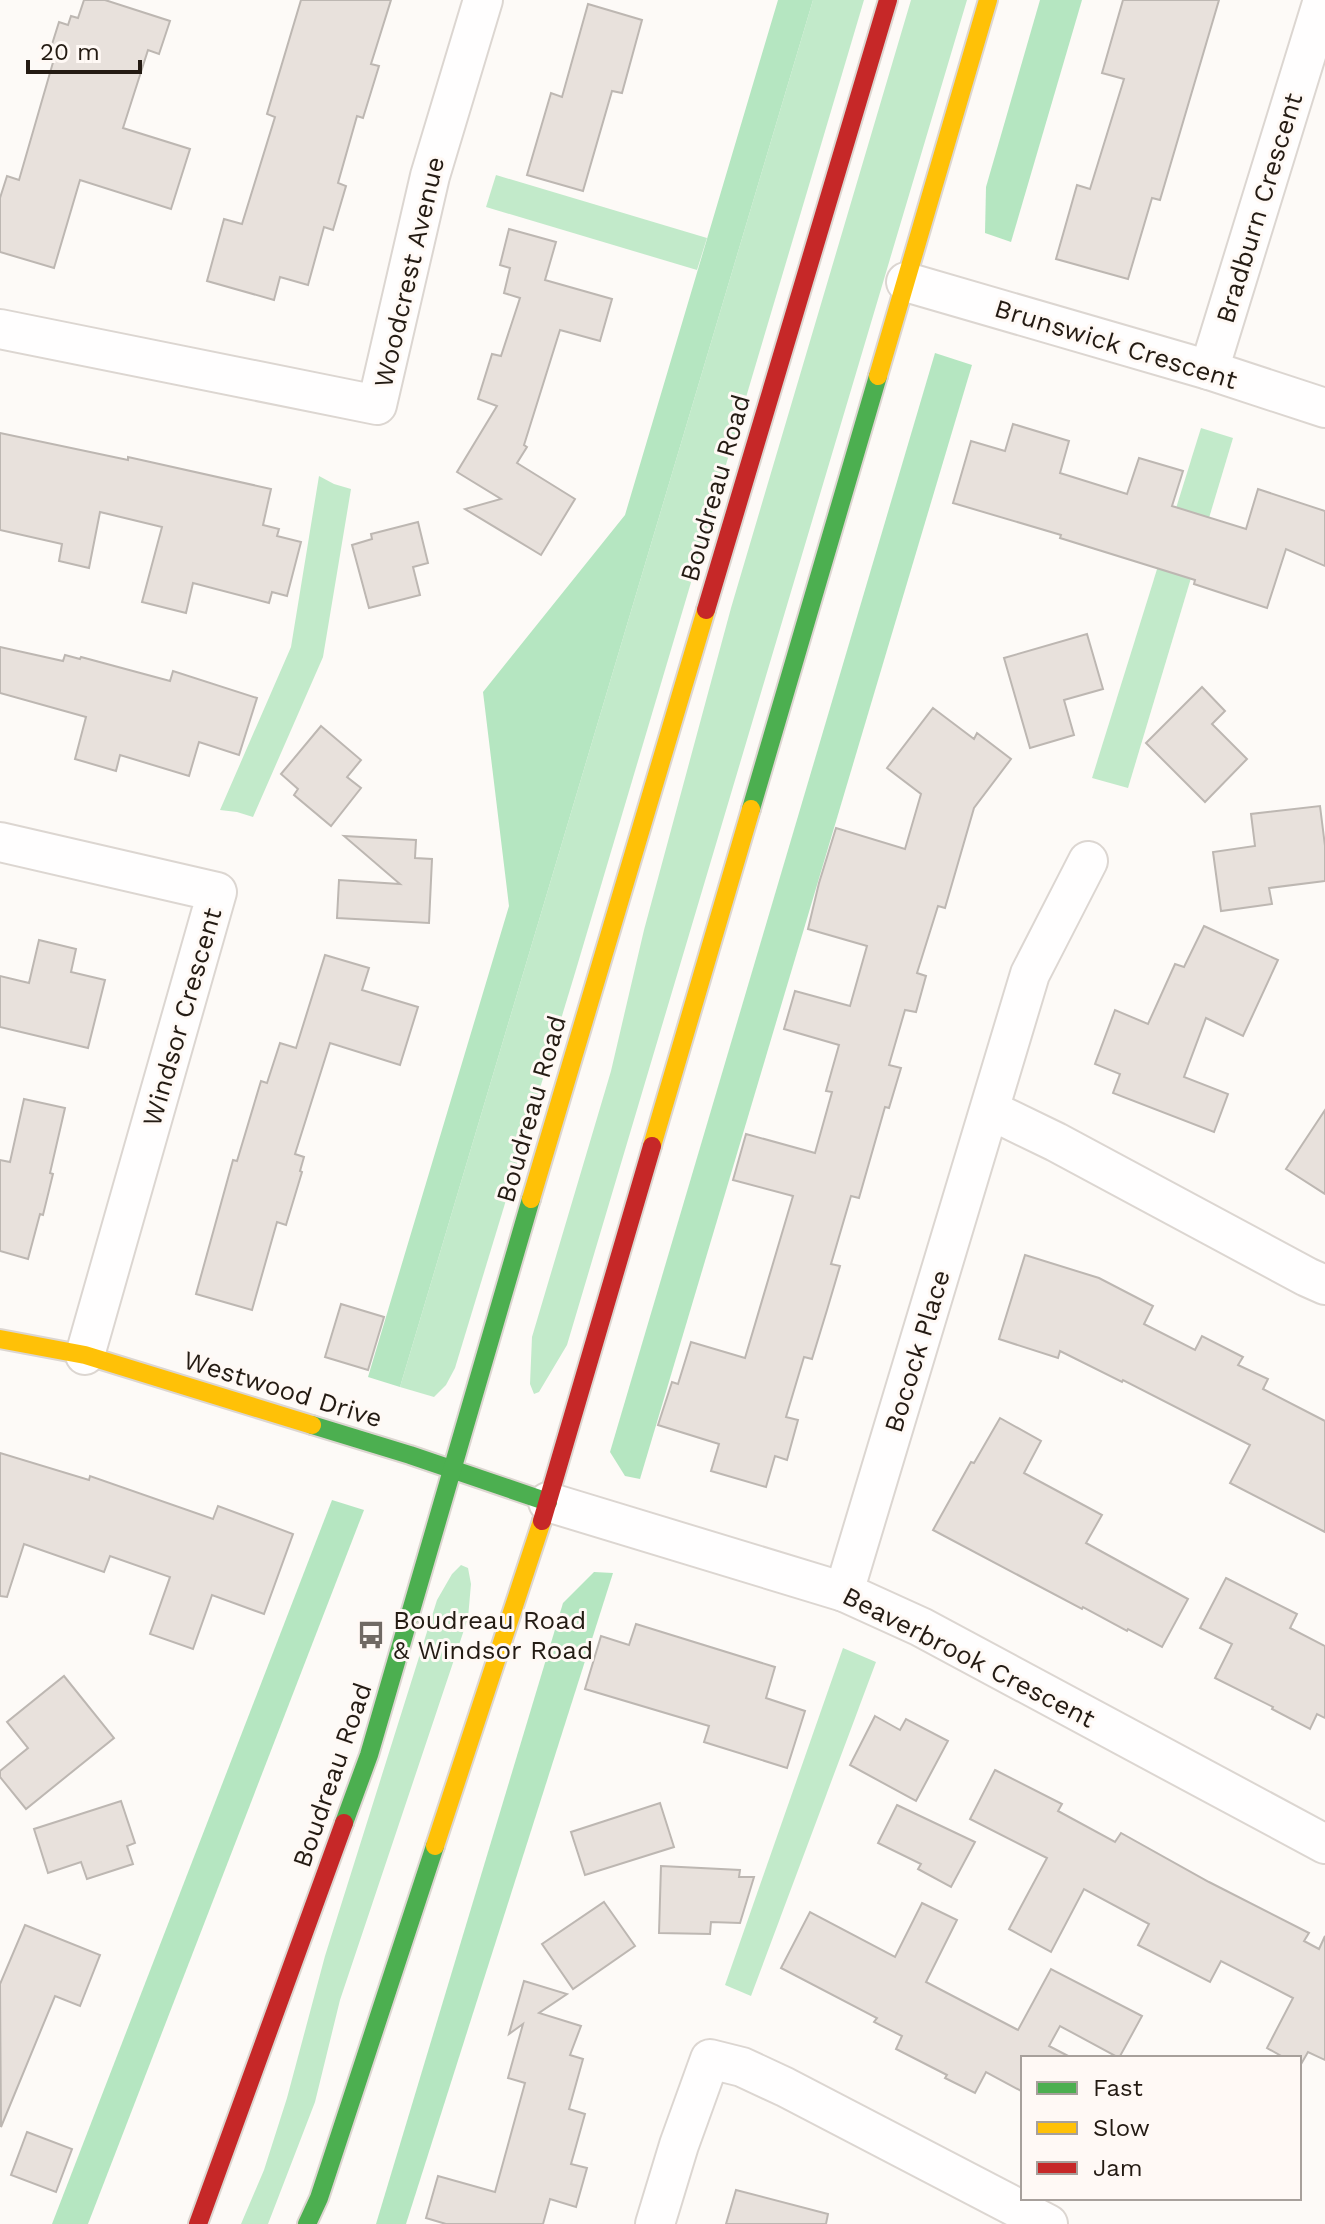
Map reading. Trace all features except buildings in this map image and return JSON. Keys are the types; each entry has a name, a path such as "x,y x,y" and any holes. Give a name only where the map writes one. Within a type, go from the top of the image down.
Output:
{"main road":[{"name":"Boudreau Road","path":"198,2224 369,1755 451,1469 888,0"},
{"path":"307,2224 319,2198 548,1502 988,0"},
{"name":"Westwood Drive","path":"0,1339 85,1355 548,1502"}],"street":[{"name":"Woodcrest Avenue","path":"0,329 377,405 430,176 483,0"},
{"name":"Bradburn Crescent","path":"1209,370 1323,0"},
{"name":"Brunswick Crescent","path":"906,282 1209,370 1325,408"},
{"name":"Windsor Crescent","path":"0,842 217,892 85,1355"},
{"name":"Bocock Place","path":"844,1592 1030,974 1088,861"},
{"path":"990,1110 1325,1285"},
{"name":"Beaverbrook Crescent","path":"548,1502 844,1592 921,1627 1325,1844"},
{"path":"655,2224 710,2059 742,2067 771,2080 1048,2224"}],"green space":[{"path":"778,0 813,0 400,1387 368,1377 509,906 483,692 625,515"},
{"path":"813,0 864,0 455,1368 446,1385 434,1397 400,1387"},
{"path":"911,0 967,0 567,1345 539,1392 534,1394 530,1384 532,1337 611,1071 644,930 731,608"},
{"path":"1040,0 1082,0 1011,242 985,233 986,187"},
{"path":"496,175 707,238 697,270 486,207"},
{"path":"935,353 972,365 640,1479 625,1476 610,1452"},
{"path":"1201,428 1233,438 1128,788 1092,778"},
{"path":"319,476 351,489 323,657 253,817 220,810 291,647"},
{"path":"332,1500 364,1510 88,2224 52,2224"},
{"path":"461,1565 468,1568 471,1584 468,1618 340,2000 315,2102 268,2224 241,2224 264,2170 287,2098 325,1956 437,1600"},
{"path":"594,1572 613,1573 406,2224 376,2224 563,1603"},
{"path":"843,1648 876,1662 751,1996 725,1985"}],"traffic: fast":[{"path":"751,809 878,376"},
{"path":"344,1823 369,1755 531,1199"},
{"path":"312,1425 548,1502"},
{"path":"307,2224 319,2198 435,1846"}],"traffic: slow":[{"path":"878,376 988,0"},
{"path":"531,1199 706,610"},
{"path":"652,1146 751,809"},
{"path":"0,1339 85,1355 312,1425"},
{"path":"435,1846 542,1521"}],"traffic: jam":[{"path":"706,610 888,0"},
{"path":"542,1521 652,1146"},
{"path":"198,2224 344,1823"}],"place":[{"name":"Boudreau Road & Windsor Road","path":"371,1635"}]}
